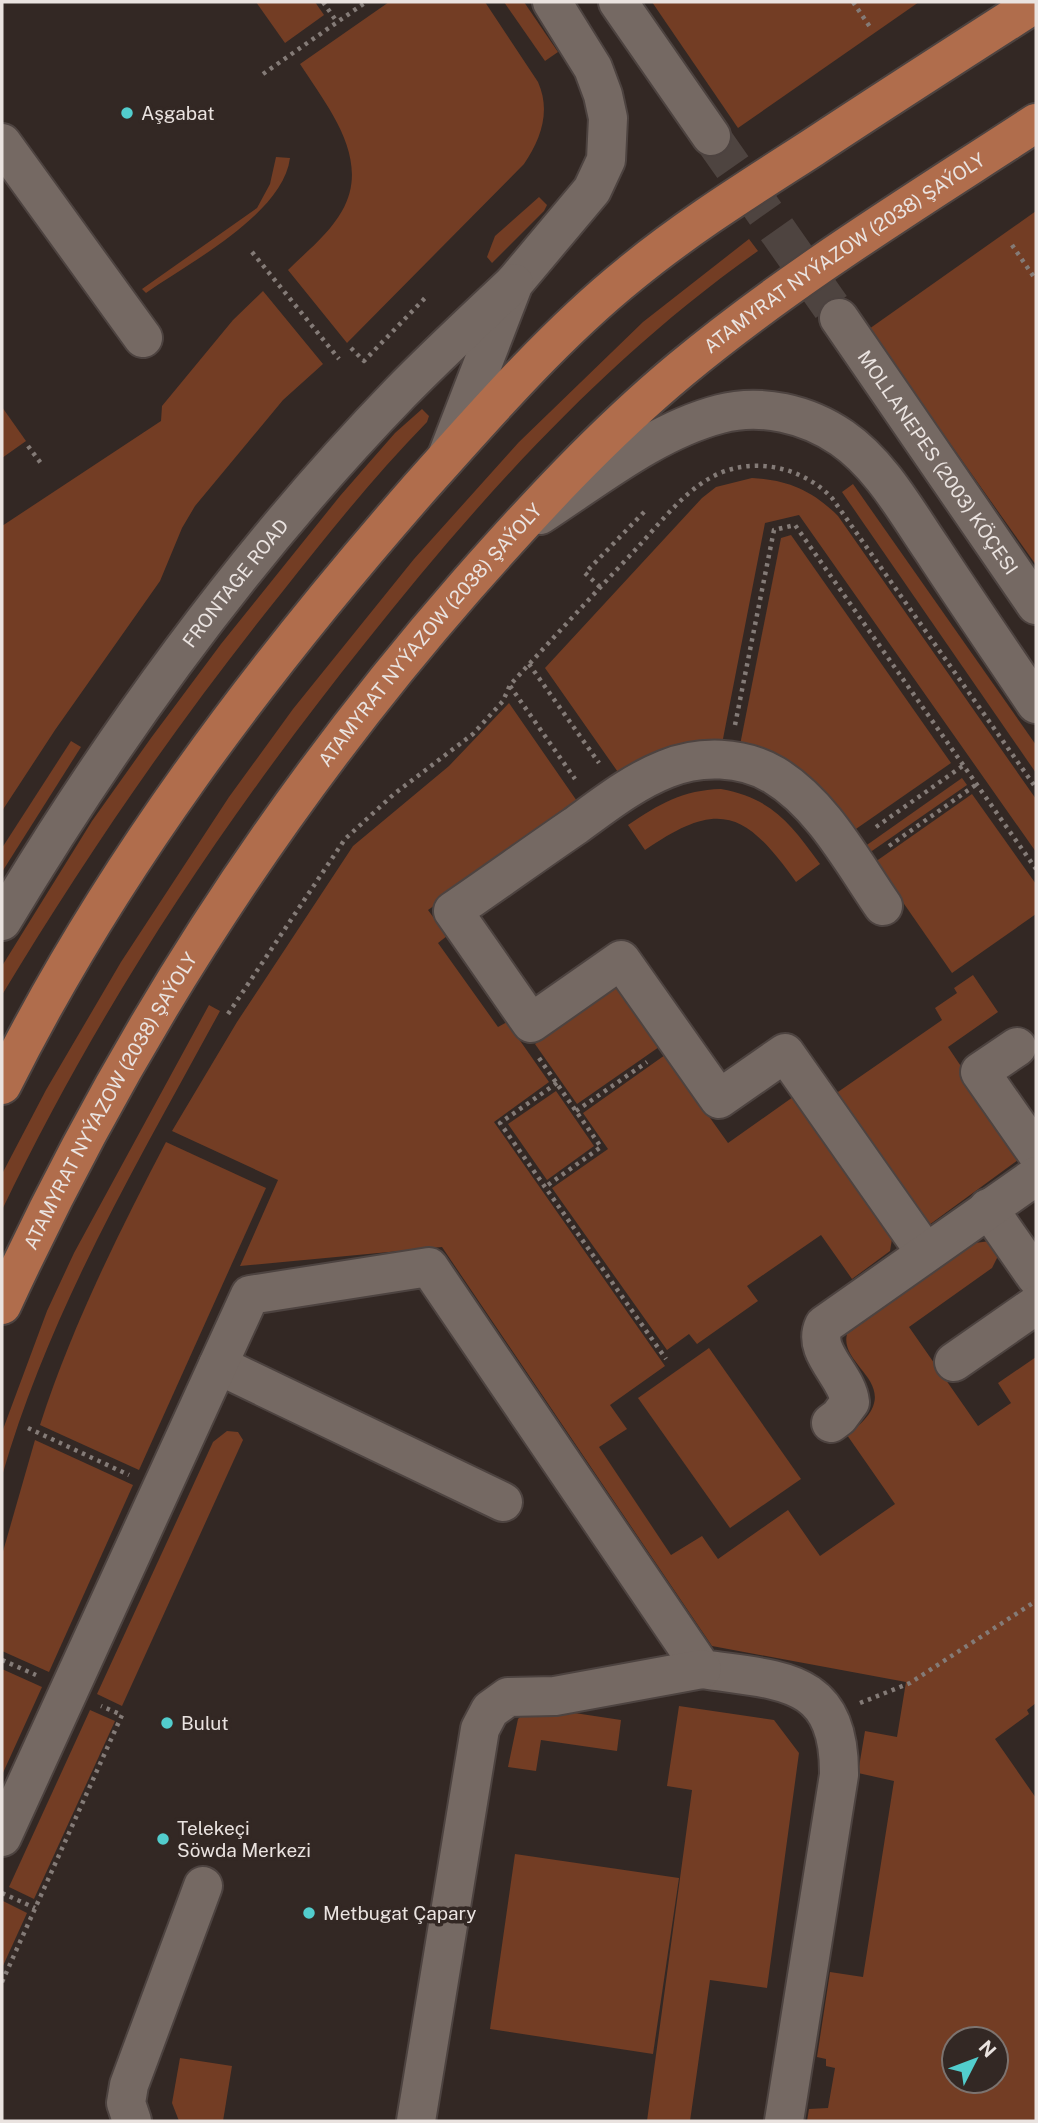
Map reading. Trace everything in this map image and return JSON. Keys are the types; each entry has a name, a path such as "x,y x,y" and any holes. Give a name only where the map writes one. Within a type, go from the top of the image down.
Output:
{"main road":[{"path":"2,1085 101,909 193,772 265,672 346,573 533,365 627,275 707,215 1036,3"},
{"name":"ATAMYRAT NYÝAZOW (2038) ŞAÝOLY","path":"2,1305 30,1245 111,1092 184,965 271,831 337,740 514,531 605,438 670,379 788,284 1036,123"}],"street":[{"path":"446,459 514,283 592,191 606,160 608,118 603,95 593,68 552,2"},
{"path":"618,2 710,136"},
{"path":"2,143 142,338"},
{"name":"FRONTAGE ROAD","path":"2,921 124,732 293,512 400,394 514,283"},
{"name":"MOLLANEPES (2003) KÖÇESI","path":"839,318 1036,605"},
{"path":"514,531 661,437 696,421 751,409 778,411 811,421 843,439 890,488 1036,704"},
{"path":"883,906 802,797 774,775 743,762 728,760 693,762 667,768 609,802 453,911 531,1023 621,960 719,1099 785,1053 925,1252"},
{"path":"1017,1047 980,1072 1036,1152"},
{"path":"831,1423 850,1402 845,1382 821,1343 820,1335 824,1325 1036,1176"},
{"path":"988,1208 1036,1277"},
{"path":"2,1838 250,1295 429,1267 702,1669"},
{"path":"954,1362 1036,1305"},
{"path":"218,1365 503,1502"},
{"path":"415,2121 480,1729 489,1710 508,1697 555,1696 702,1669 785,1681 811,1696 830,1715 839,1743 839,1775 783,2121"},
{"path":"132,2121 126,2103 129,2085 203,1886"}],"path":[{"path":"323,2 337,22"},
{"path":"263,74 366,2"},
{"path":"853,2 870,27"},
{"path":"1012,245 1036,280"},
{"path":"253,252 339,359"},
{"path":"351,348 364,361 426,297"},
{"path":"28,446 43,466"},
{"path":"228,1014 345,839 394,794 473,734 503,701 510,685 666,517 711,478 730,470 751,466 784,470 810,479 832,498 1036,788"},
{"path":"600,587 585,573 646,510"},
{"path":"728,760 774,530 795,525 1036,869"},
{"path":"529,664 609,802"},
{"path":"510,685 609,802"},
{"path":"850,859 964,765"},
{"path":"850,859 977,784"},
{"path":"531,1023 528,1042 601,1147 545,1187"},
{"path":"576,1111 677,1041"},
{"path":"557,1083 500,1124 666,1359"},
{"path":"28,1428 161,1489"},
{"path":"830,1715 910,1683 1036,1601"},
{"path":"2,1982 122,1716"},
{"path":"2,1893 35,1908"}],"shaded area":[{"path":"256,2 315,2 324,15 285,43"},
{"path":"389,2 485,2 538,82 544,114 535,145 524,164 347,343 288,270 337,219 350,191 352,172 349,153 333,115 300,64"},
{"path":"504,2 524,2 558,52 545,61"},
{"path":"652,2 919,2 738,128"},
{"path":"276,157 290,158 284,179 253,217 232,235 146,293 142,289 257,208 270,184"},
{"path":"539,197 547,205 544,211 492,263 487,257 495,236"},
{"path":"1036,211 1036,565 869,329"},
{"path":"749,239 758,251 702,292 649,337 597,384 500,484 408,589 313,709 167,916 80,1060 2,1210 2,1174 46,1090 121,962 229,797 293,709 414,559 519,442 643,322"},
{"path":"263,291 323,364 283,400 195,506 182,528 160,581 55,730 2,811 2,526 161,421 162,406 233,320"},
{"path":"2,407 26,441 2,458"},
{"path":"422,409 429,416 427,422 371,483 318,548 207,689 135,788 2,995 2,966 92,821 151,738 221,644 340,496 395,433"},
{"path":"752,478 777,481 798,488 819,499 838,516 1036,799 1036,852 799,515 765,523 722,744 620,775 545,668 702,498 716,487"},
{"path":"853,484 1036,745 1036,773 842,492"},
{"path":"791,535 951,763 853,831 740,745 781,538"},
{"path":"509,703 579,804 428,910 447,936 438,943 498,1027 507,1022 549,1082 494,1122 665,1366 610,1405 627,1429 599,1447 671,1555 702,1536 718,1559 788,1510 820,1556 895,1504 847,1435 866,1418 874,1403 874,1391 847,1346 847,1334 975,1243 990,1241 999,1254 992,1268 909,1327 978,1426 1011,1403 998,1383 1036,1357 1036,1703 1027,1710 1029,1714 995,1739 1036,1798 1036,2121 807,2121 809,2109 828,2108 835,2068 826,2066 826,2059 817,2057 830,1972 863,1977 894,1781 858,1773 865,1731 897,1737 906,1682 712,1646 442,1247 240,1266 278,1180 172,1131 237,1022 353,846 449,766"},
{"path":"71,741 81,747 2,872 2,848"},
{"path":"962,778 967,785 869,853 864,847"},
{"path":"721,789 754,799 779,815 820,864 796,882 762,840 746,827 730,820 713,819 693,823 645,850 628,825 683,795"},
{"path":"972,794 1036,884 1036,914 952,973 875,862"},
{"path":"973,975 998,1012 948,1047 1022,1157 929,1225 835,1094 942,1020 935,1008 957,993 954,988"},
{"path":"617,986 659,1047 577,1104 535,1044"},
{"path":"209,1005 220,1011 128,1180 70,1295 22,1414 2,1476 2,1432 47,1311 74,1253"},
{"path":"665,1055 728,1143 793,1097 892,1239 890,1251 852,1279 821,1235 747,1286 758,1301 697,1344 689,1334 667,1350 552,1188 608,1149 583,1113"},
{"path":"556,1091 594,1146 547,1180 508,1124"},
{"path":"166,1142 266,1188 139,1470 40,1425 66,1352 97,1281"},
{"path":"709,1348 801,1479 730,1528 638,1398"},
{"path":"227,1431 238,1432 243,1440 122,1706 97,1694 213,1442"},
{"path":"35,1440 133,1485 49,1672 2,1651 2,1555"},
{"path":"2,1669 42,1687 2,1775"},
{"path":"679,1706 774,1720 799,1753 767,1988 710,1980 690,2121 647,2121 692,1790 667,1786"},
{"path":"548,1709 621,1720 617,1751 541,1740 536,1771 508,1767 518,1719 523,1714"},
{"path":"90,1710 115,1721 34,1899 9,1887"},
{"path":"515,1854 679,1878 653,2054 490,2029"},
{"path":"3,1901 27,1913 2,1968 2,1904"},
{"path":"180,2058 232,2066 223,2121 179,2121 172,2103"}],"tunnel":[{"path":"711,136 839,318"}],"place":[{"name":"Aşgabat","path":"127,113"},
{"name":"Bulut","path":"167,1723"},
{"name":"Telekeçi Söwda Merkezi","path":"163,1839"},
{"name":"Metbugat Çapary","path":"309,1913"}]}
